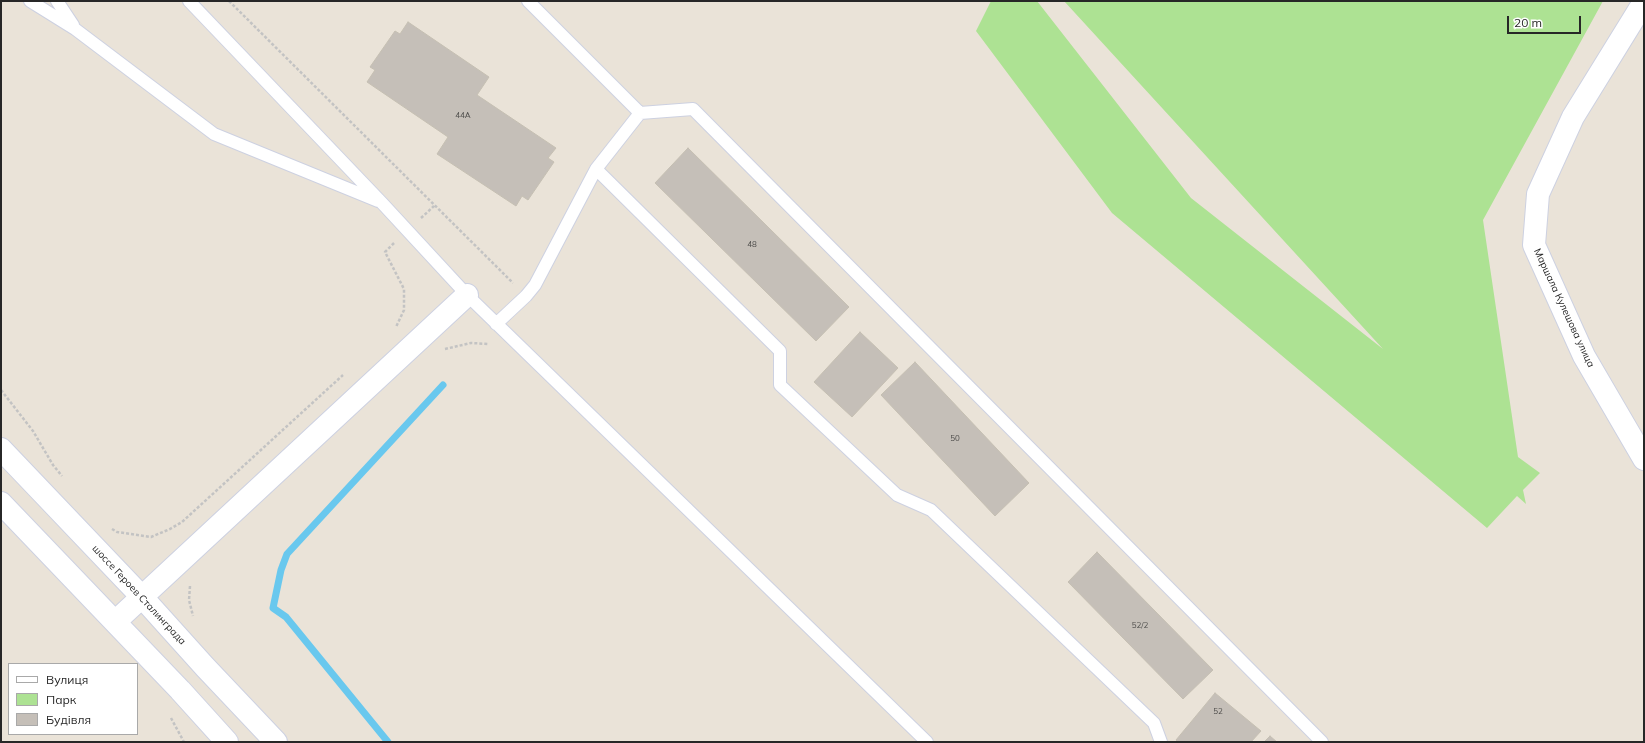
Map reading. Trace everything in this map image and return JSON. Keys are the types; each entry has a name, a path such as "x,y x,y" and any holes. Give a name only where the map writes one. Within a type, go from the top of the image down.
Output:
{"street":[{"name":"Маршала Кулешова улица","path":"1644,2 1573,117 1538,194 1534,245 1584,356 1644,459"},
{"path":"116,621 466,295"},
{"name":"шоссе Героев Сталинграда","path":"1,449 142,597 205,667 276,742"},
{"path":"1,503 116,621 227,742"}],"lane":[{"path":"30,1 76,29 214,134 382,203"},
{"path":"57,1 76,29"},
{"path":"189,1 382,203 466,295 927,742"},
{"path":"528,1 640,113"},
{"path":"496,324 526,296 535,285 596,169 640,113 693,109 1322,742"},
{"path":"596,169 780,351 780,385 897,494 930,510 1154,723 1161,742"}],"path":[{"path":"229,1 526,296"},
{"path":"385,252 404,288 404,310 396,327 390,332"},
{"path":"444,349 471,343 493,344 526,353"},
{"path":"111,528 117,532 151,537 182,522 344,374"},
{"path":"1,390 33,431 53,465 62,476"},
{"path":"190,583 189,600 193,617"},
{"path":"171,717 184,742"}],"green space":[{"path":"991,1 1037,1 1191,198 1383,349 1064,1 1603,1 1483,220 1518,457 1540,473 1523,490 1526,504 1517,496 1487,528 1112,213 976,31"}],"building":[{"path":"408,22 489,77 477,95 556,148 548,158 554,162 528,200 522,196 516,206 437,154 448,137 367,82 375,70 370,67 395,31 400,34"},
{"path":"688,148 849,307 816,341 655,183"},
{"path":"860,332 898,368 852,417 814,382"},
{"path":"915,362 1029,483 995,516 881,395"},
{"path":"1097,552 1213,670 1183,699 1068,582"},
{"path":"1215,693 1261,731 1251,742 1178,742 1176,740"},
{"path":"1270,736 1277,742 1264,742"}],"waterway":[{"path":"388,742 286,617 273,608 281,570 287,554 443,385"}]}
